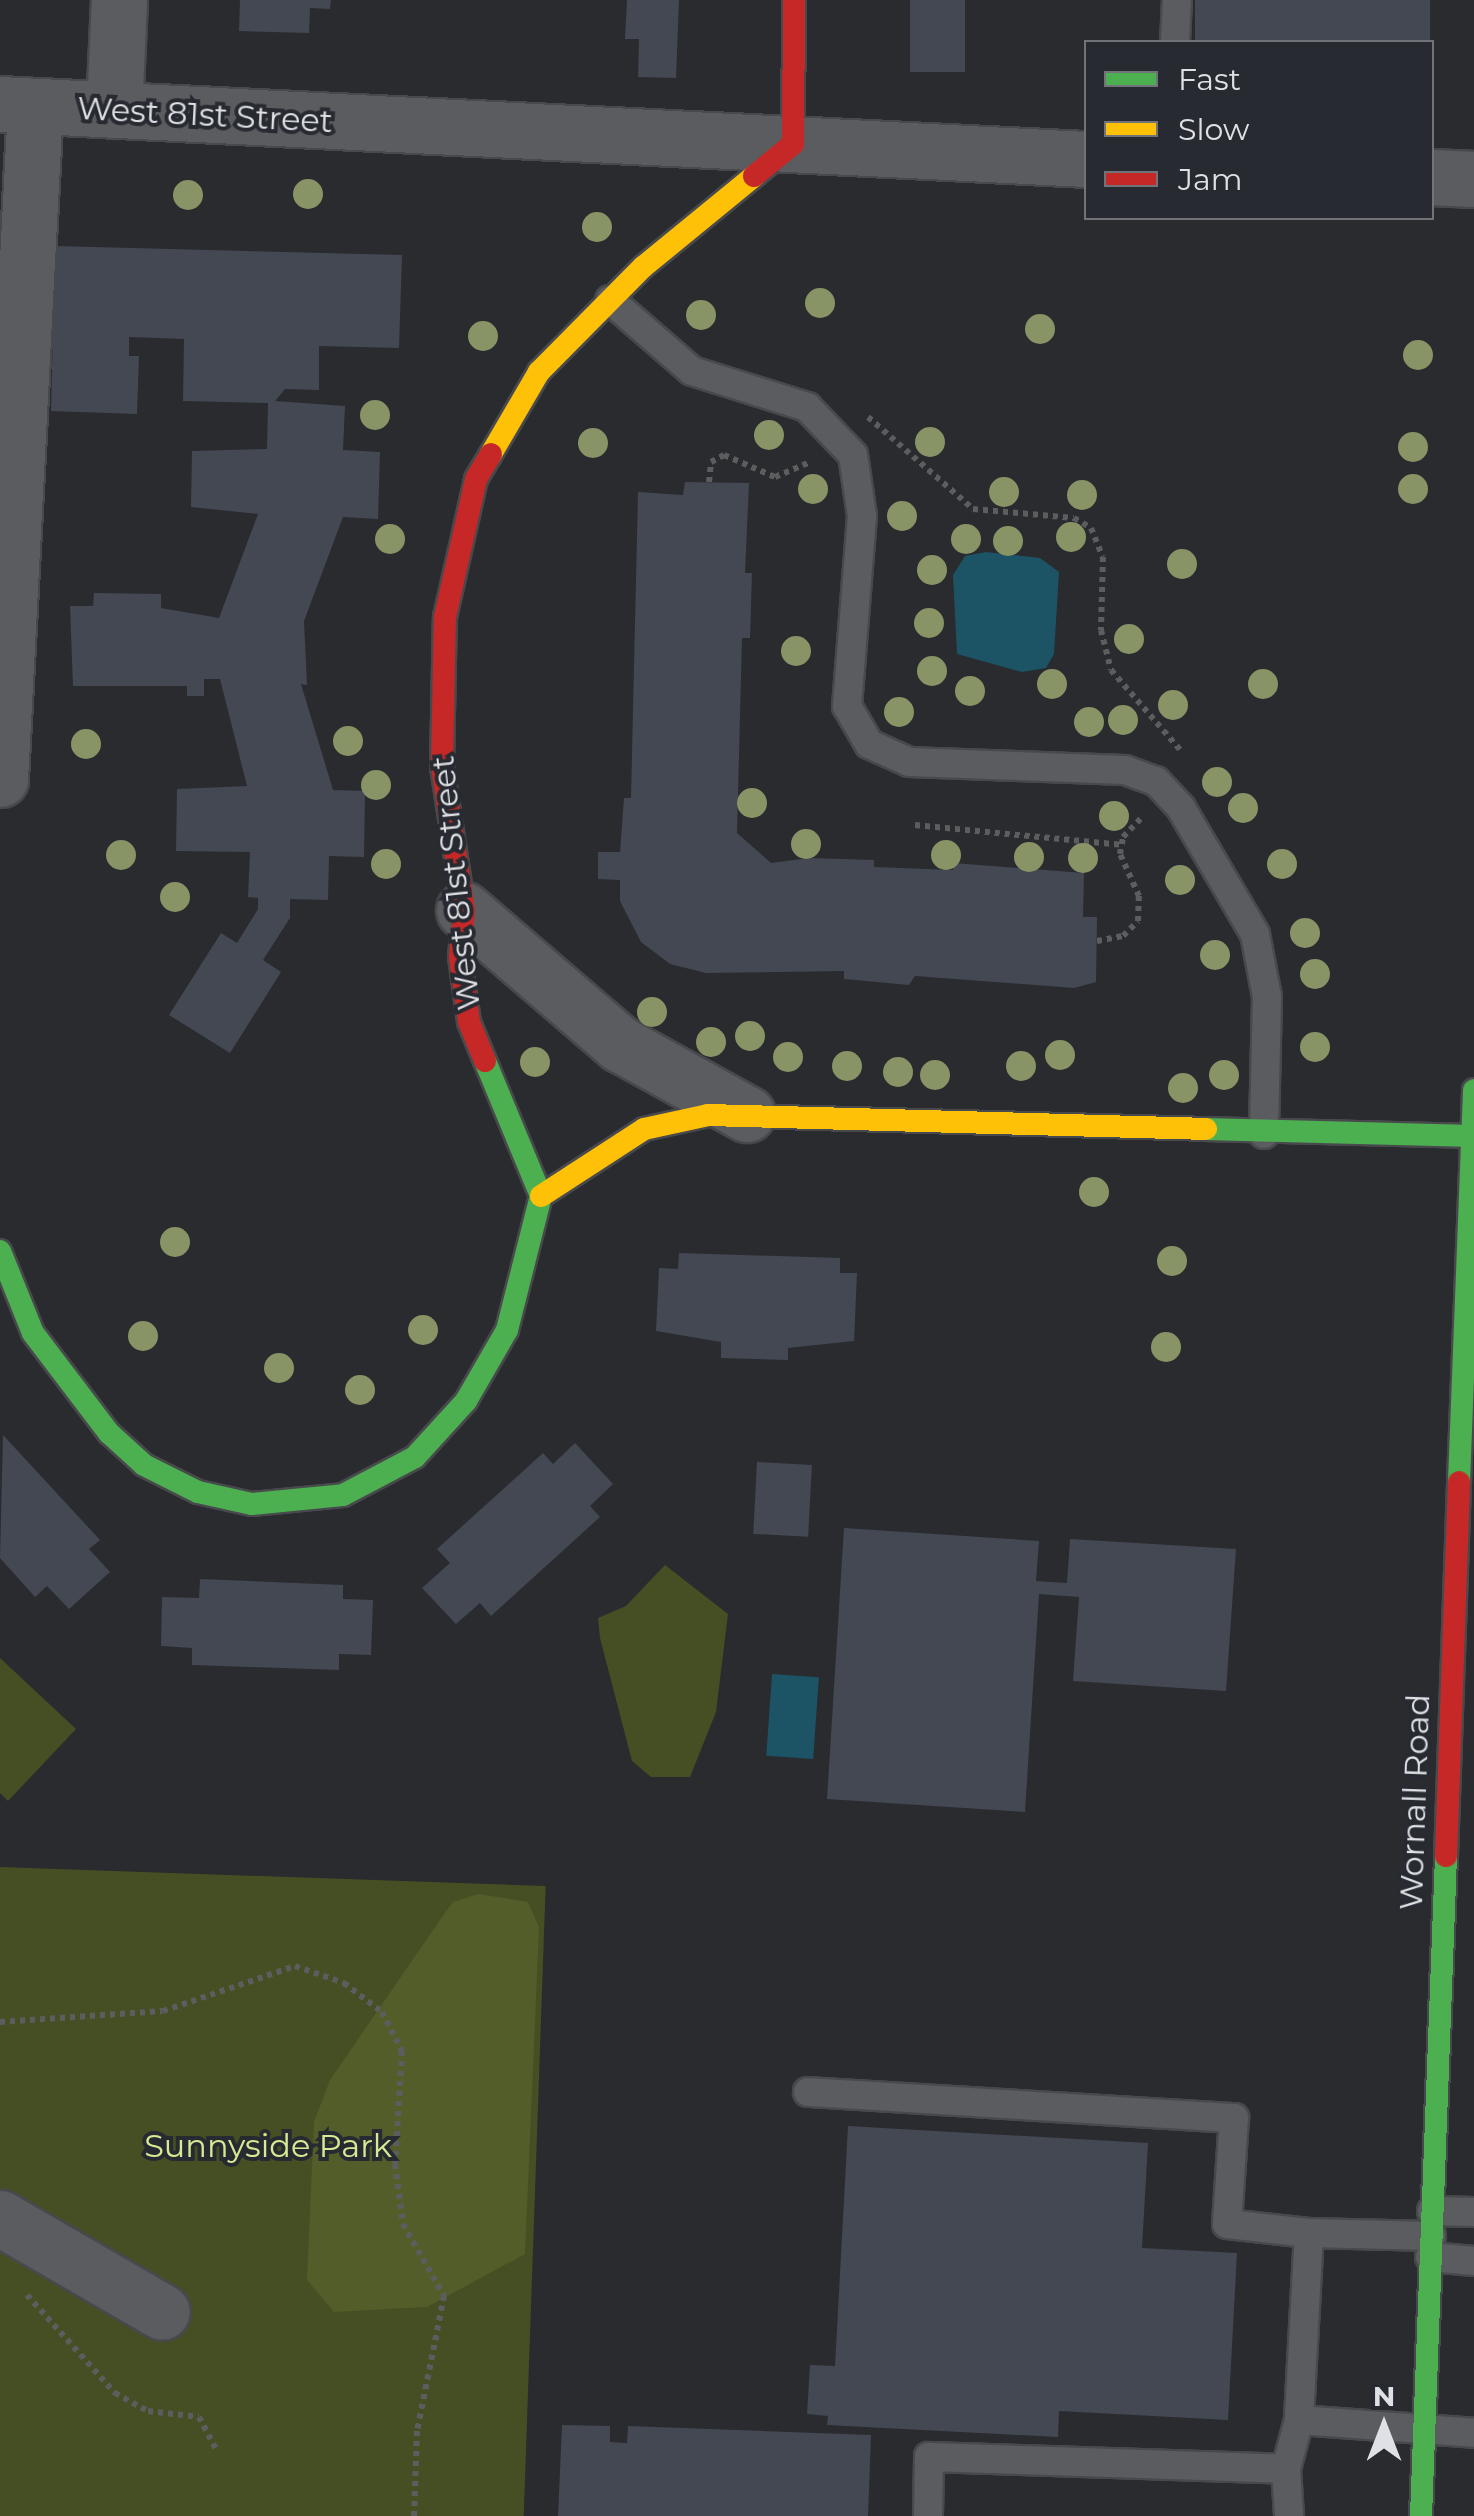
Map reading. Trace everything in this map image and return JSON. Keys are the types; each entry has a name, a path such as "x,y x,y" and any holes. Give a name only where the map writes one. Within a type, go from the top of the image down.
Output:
{"street":[{"path":"114,110 119,0"},
{"path":"794,0 794,144"},
{"name":"West 81st Street","path":"0,779 18,105 1084,160"},
{"name":"West 81st Street","path":"540,1196 469,1022 460,957 464,910 442,767 445,617 476,479 539,372 610,300 794,144"},
{"path":"1434,177 1474,180"},
{"path":"464,910 620,1044 746,1114"},
{"name":"Wornall Road","path":"1421,2516 1444,1874 1466,1493 1474,1090"},
{"path":"0,1251 34,1333 126,1451 198,1492 252,1504 315,1501 390,1472 448,1425 506,1330 540,1196 644,1129 746,1114 1264,1134 1472,1136"},
{"path":"0,2218 162,2312"}],"lane":[{"path":"1176,40 1177,0"},
{"path":"610,300 692,371 808,407 852,455 862,516 847,706 869,744 909,762 1126,770 1156,781 1181,808 1255,934 1269,1034 1264,1134"},
{"path":"1444,1874 1474,1875"},
{"path":"1439,2022 1474,2023"},
{"path":"808,2092 1234,2118 1227,2224 1309,2233 1431,2234 1474,2212"},
{"path":"1289,2516 1286,2469 1299,2420 1309,2233"},
{"path":"1431,2234 1474,2261"},
{"path":"1299,2420 1474,2433"},
{"path":"928,2516 929,2457 1286,2469"}],"path":[{"path":"859,424 872,414 947,493 972,509 1074,518 1092,528 1103,557 1101,630 1111,670 1192,763"},
{"path":"708,482 712,462 724,455 775,478 818,455"},
{"path":"1121,845 1148,812"},
{"path":"915,825 1121,845"},
{"path":"1097,941 1128,933 1140,914 1121,845"},
{"path":"0,2022 163,2012 294,1966 344,1983 382,2012 402,2051 395,2164 404,2224 444,2296 417,2431 414,2516"},
{"path":"13,2278 116,2393 148,2410 199,2416 217,2451"}],"green space":[{"path":"665,1565 728,1614 716,1712 690,1777 651,1777 632,1761 600,1638 598,1618 626,1606"},
{"path":"0,1658 76,1729 8,1801 0,1793"},
{"name":"Sunnyside Park","path":"0,1867 546,1886 524,2516 0,2516"},
{"path":"478,1894 528,1902 539,1927 525,2254 427,2307 334,2312 307,2280 314,2122 330,2080 442,1917 453,1902"}],"water":[{"path":"986,552 1040,558 1059,572 1054,654 1046,668 1022,672 957,654 953,575 965,556"},
{"path":"772,1674 819,1677 813,1759 766,1756"}],"building":[{"path":"240,0 331,0 330,9 310,8 309,33 239,31"},
{"path":"627,0 679,0 676,78 638,77 639,39 625,39"},
{"path":"910,0 965,0 965,72 910,72"},
{"path":"1195,0 1430,0 1430,40 1195,40"},
{"path":"55,246 402,255 399,348 319,346 319,390 285,389 275,401 345,406 343,450 380,452 378,519 343,517 304,621 307,685 301,684 333,790 365,791 364,857 329,856 328,900 290,899 290,918 263,960 281,972 230,1053 169,1015 221,933 237,943 258,909 258,898 248,897 250,852 176,851 177,789 247,786 220,679 204,679 204,696 187,696 187,686 73,686 70,606 93,606 94,593 161,594 161,608 219,618 258,514 191,507 192,451 267,449 268,403 183,401 184,339 129,337 129,356 139,356 137,414 51,411"},
{"path":"685,482 749,483 745,573 752,573 750,638 742,638 737,833 771,863 809,858 874,860 874,867 953,870 953,863 1084,873 1083,917 1097,917 1096,982 1074,988 915,976 909,985 844,979 844,971 706,973 670,964 641,942 620,901 620,880 598,879 598,852 620,852 624,798 631,798 638,492 683,495"},
{"path":"679,1253 840,1258 840,1273 857,1273 854,1341 788,1348 788,1360 721,1358 721,1342 656,1331 659,1268 678,1269"},
{"path":"3,1435 100,1540 89,1549 110,1572 69,1609 47,1586 35,1597 0,1558"},
{"path":"575,1443 613,1484 590,1506 600,1517 491,1616 480,1603 456,1624 422,1588 450,1563 437,1549 543,1453 553,1464"},
{"path":"757,1462 812,1465 808,1537 753,1534"},
{"path":"844,1528 1039,1541 1036,1581 1067,1583 1070,1539 1236,1549 1226,1691 1073,1681 1079,1597 1039,1594 1025,1812 827,1799"},
{"path":"200,1579 343,1585 343,1599 373,1600 371,1655 339,1654 339,1670 192,1665 192,1648 161,1646 162,1597 199,1598"},
{"path":"848,2126 1148,2143 1142,2248 1237,2253 1228,2420 1059,2411 1058,2437 827,2425 828,2416 807,2414 810,2365 835,2366"},
{"path":"562,2425 610,2426 610,2442 627,2443 628,2426 871,2435 868,2516 558,2516"}],"traffic: fast":[{"path":"0,1251 33,1333 109,1433 144,1465 198,1492 252,1504 343,1495 415,1457 466,1401 507,1330 541,1196 485,1061"},
{"path":"1459,1482 1474,1090"},
{"path":"1206,1129 1472,1136"},
{"path":"1421,2516 1446,1856"}],"traffic: slow":[{"path":"491,454 539,372 643,267 754,176"},
{"path":"541,1196 644,1129 708,1115 1206,1129"}],"traffic: jam":[{"path":"754,176 793,144 794,0"},
{"path":"485,1061 469,1022 460,957 464,910 442,767 445,617 476,479 491,454"},
{"path":"1446,1856 1459,1482"}]}
